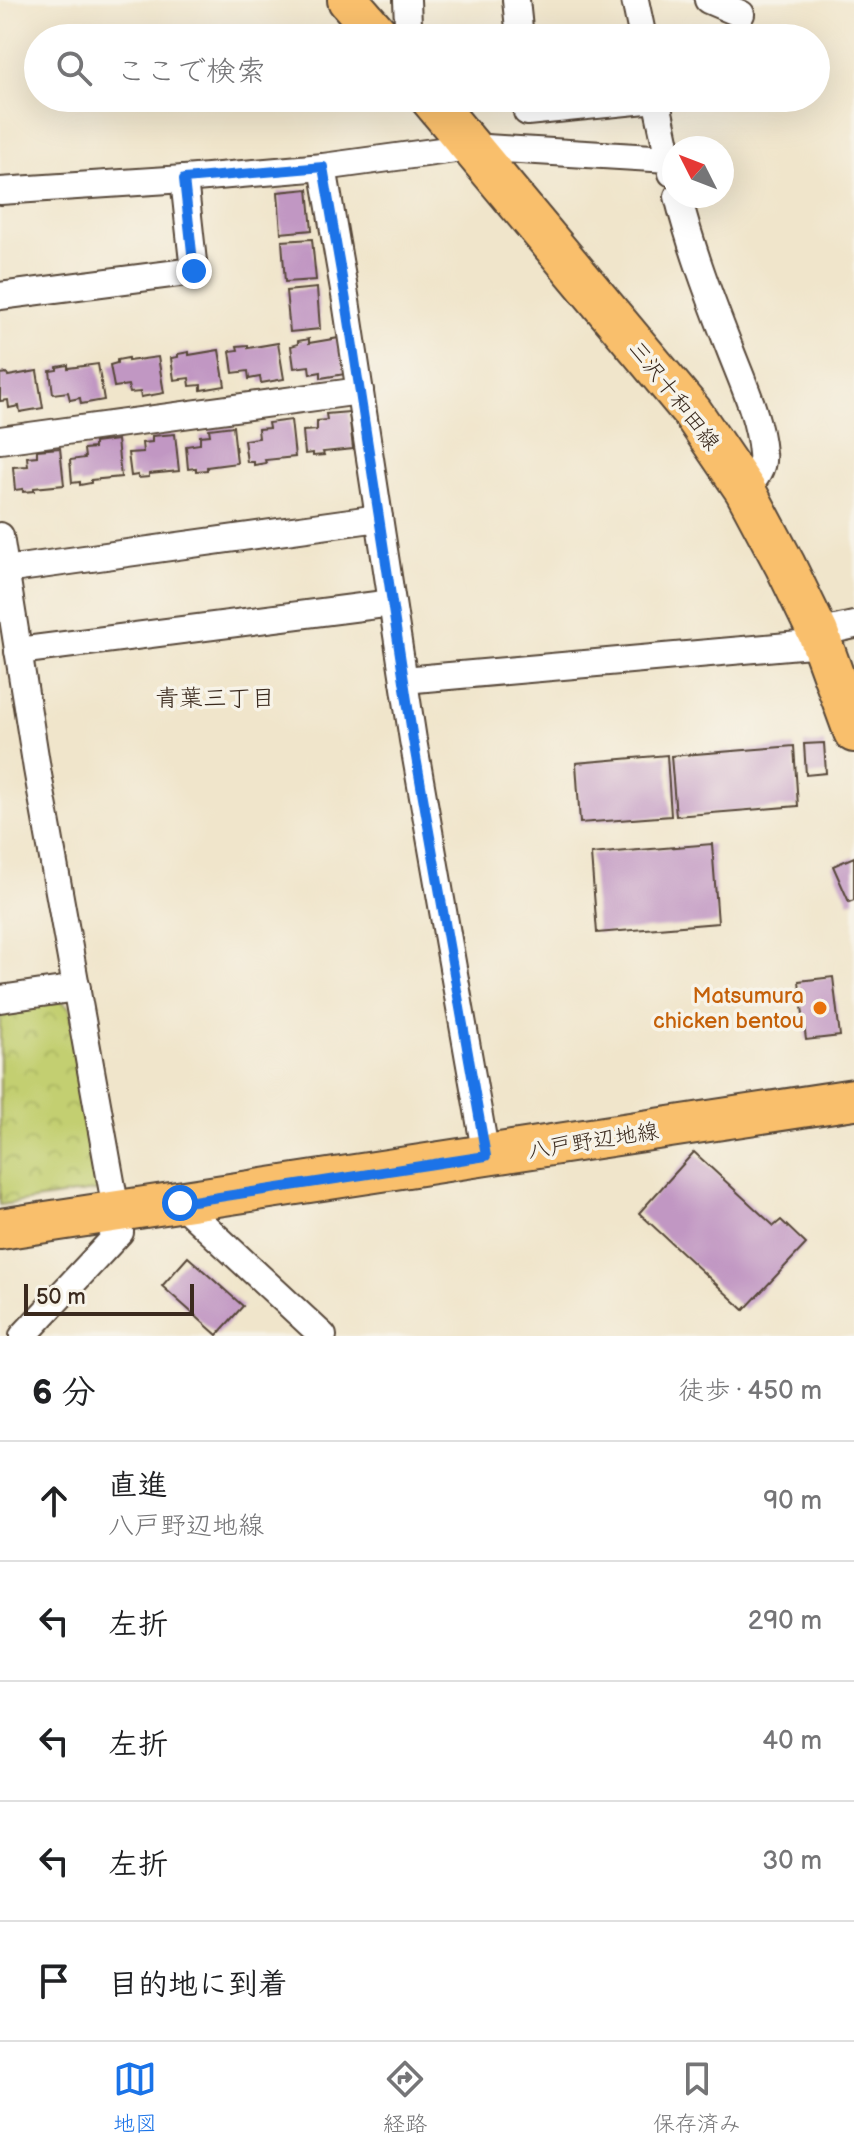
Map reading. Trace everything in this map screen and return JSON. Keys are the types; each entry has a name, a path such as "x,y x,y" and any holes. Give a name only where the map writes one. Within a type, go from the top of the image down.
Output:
{"main road":[{"path":"348,0 369,24"},
{"name":"三沢十和田線","path":"441,112 692,412 745,490 785,565 831,634 854,732"},
{"name":"八戸野辺地線","path":"0,1229 854,1099"}],"street":[{"path":"407,0 408,24"},
{"path":"516,0 519,24"},
{"path":"635,0 640,24"},
{"path":"708,0 741,14"},
{"path":"659,112 664,136"},
{"path":"0,191 323,167 470,147 662,168"},
{"path":"323,167 404,680 486,1156"},
{"path":"0,296 194,271 184,179"},
{"path":"681,208 714,308 754,413 763,455 759,474 745,490"},
{"path":"0,440 360,391"},
{"path":"5,570 379,518"},
{"path":"0,536 37,769 120,1232 23,1336"},
{"path":"18,651 392,603"},
{"path":"404,680 831,634"},
{"path":"0,999 77,988"},
{"path":"180,1203 323,1336"}],"green space":[{"path":"61,1001 70,1008 101,1190 0,1205 0,1010"}],"building":[{"path":"308,189 312,230 281,233 278,192"},
{"path":"312,239 316,280 285,282 282,241"},
{"path":"317,288 320,329 290,332 286,291"},
{"path":"339,338 345,374 321,378 321,372 310,374 309,366 294,368 291,346 298,344 298,341 309,339 309,343"},
{"path":"278,343 284,379 261,383 260,377 249,379 248,371 233,373 230,351 238,350 237,346 248,345 248,348"},
{"path":"219,350 225,386 201,390 201,385 190,386 189,378 174,380 171,358 189,352 189,355"},
{"path":"158,357 164,393 141,397 140,392 130,393 128,385 114,387 110,365 117,363 117,360"},
{"path":"98,364 104,400 81,404 80,398 70,400 68,392 53,394 50,371 68,365 68,368"},
{"path":"37,371 43,408 20,412 19,406 9,408 8,400 0,401 0,374 7,373 8,376"},
{"path":"349,412 353,449 323,452 324,455 305,454 303,431 317,430 317,421 327,420 326,414"},
{"path":"291,420 295,457 265,460 266,463 254,465 254,462 247,462 244,440 259,438 258,429 269,428 268,423"},
{"path":"233,426 237,463 207,467 207,470 188,469 186,446 200,444 200,436 210,435 209,429"},
{"path":"175,434 179,471 149,474 149,477 131,476 128,453 143,452 142,443 152,442 152,436"},
{"path":"117,440 121,477 91,480 91,483 80,485 80,482 72,483 70,460 85,458 84,449 94,448 94,443"},
{"path":"60,448 64,485 34,488 34,491 15,490 13,467 28,466 27,457 37,456 37,450"},
{"path":"824,743 826,773 806,775 804,744"},
{"path":"794,746 798,806 676,816 671,756"},
{"path":"667,755 671,816 580,823 576,763"},
{"path":"712,844 718,923 597,933 591,854"},
{"path":"854,857 854,900 849,902 833,866"},
{"name":"Matsumura chicken bentou","path":"833,977 840,1036 806,1040 799,981"},
{"path":"694,1152 774,1226 781,1220 806,1244 744,1310 639,1213"},
{"path":"188,1257 243,1306 217,1335 162,1286"}],"place":[{"name":"Matsumura chicken bentou","path":"820,1008"}],"district":[{"name":"青葉三丁目","path":"215,698"}],"route":[{"path":"180,1203 486,1156 413,740 323,167 184,179 194,271"}]}
